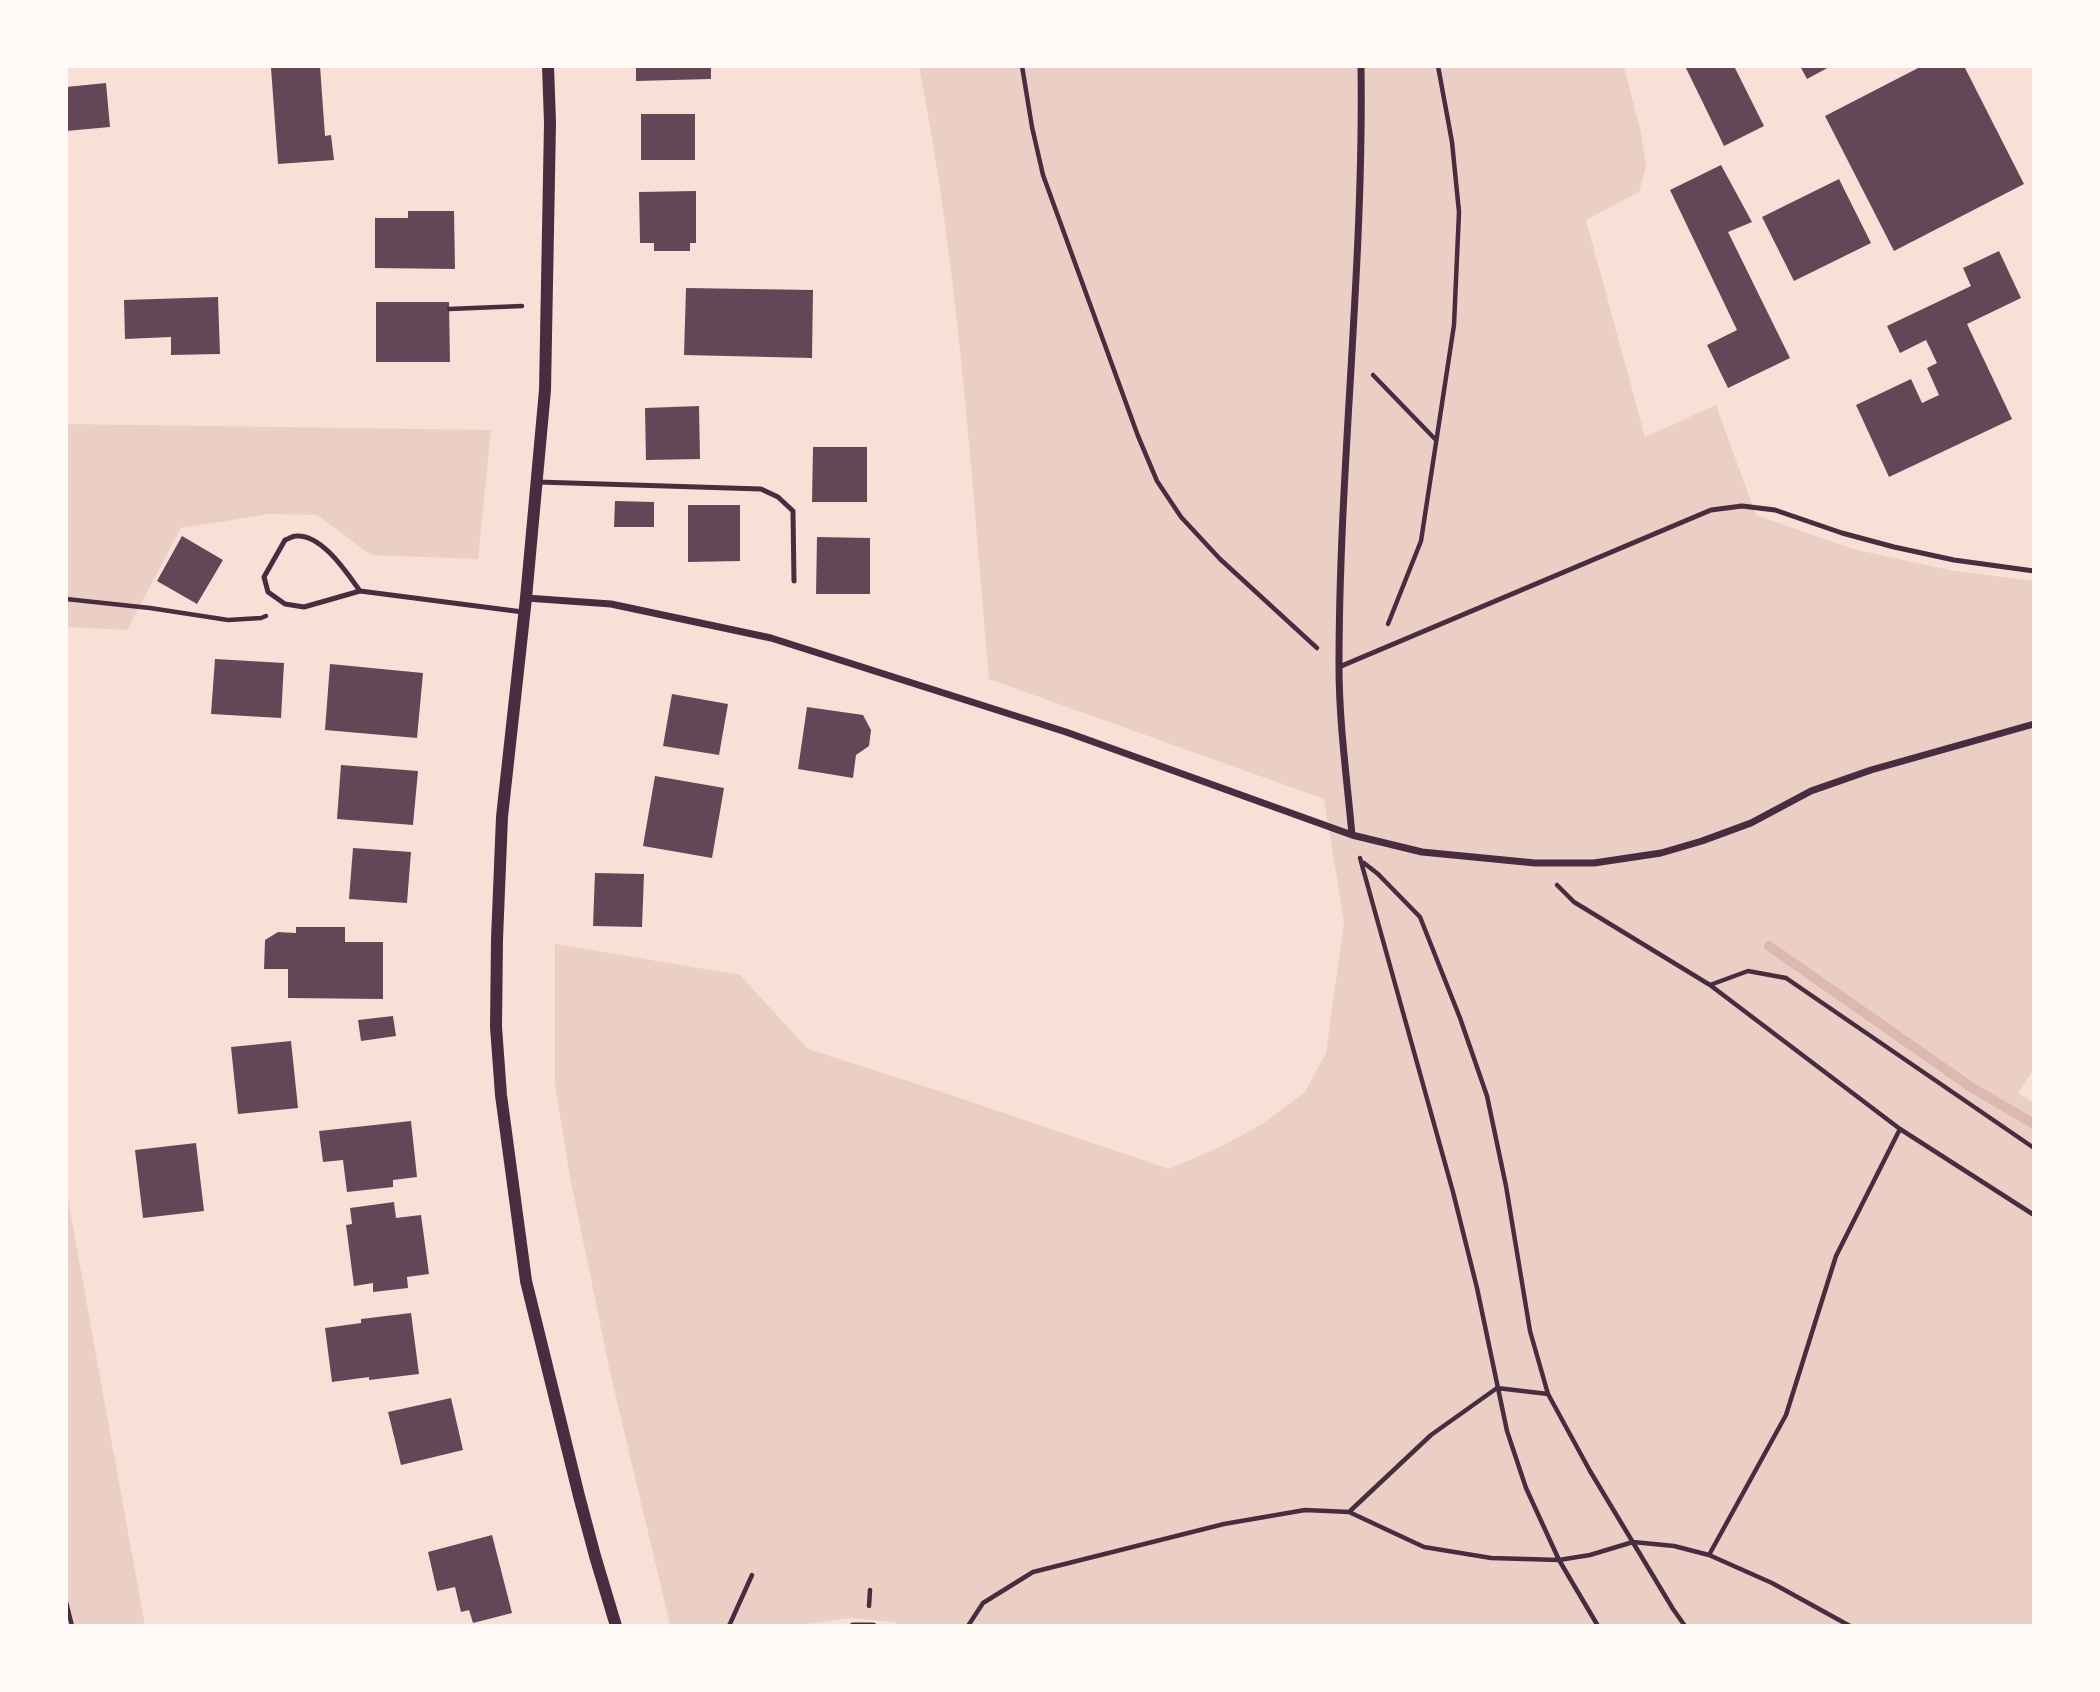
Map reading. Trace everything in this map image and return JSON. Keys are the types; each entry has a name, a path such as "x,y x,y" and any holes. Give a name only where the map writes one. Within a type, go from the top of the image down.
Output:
{"street":[{"path":"548,66 550,123 545,390 538,482 502,817 496,939 496,1027 501,1095 526,1281 579,1496 616,1626"},
{"path":"1352,835 1344,759 1339,667 1344,495 1360,204 1361,66"},
{"path":"526,598 611,604 771,638 1066,732 1352,835 1422,852 1535,863 1594,863 1661,853 1751,822 1811,791 1871,769 2034,724"},
{"path":"853,1626 873,1626"}],"lane":[{"path":"538,482 761,489 778,497 793,510 794,581"},
{"path":"1339,667 1711,510 1732,507 1775,510 1894,547 1954,560 2034,571"},
{"path":"360,591 334,556 315,541 297,536 285,540 264,577 268,593 285,604 304,607 360,591 524,612"}],"path":[{"path":"1022,66 1043,175 1157,481 1181,517 1220,559 1339,667"},
{"path":"1377,651 1421,541 1454,325 1459,212 1452,142 1438,66"},
{"path":"449,309 548,304"},
{"path":"1352,352 1436,440"},
{"path":"66,599 228,620 261,618 285,604"},
{"path":"1352,835 1456,1204 1507,1431 1526,1488 1559,1560 1598,1626"},
{"path":"1360,859 1420,917 1460,1018 1487,1096 1513,1224 1530,1331 1549,1394 1590,1471 1685,1626"},
{"path":"1535,863 1574,902 1710,985 1900,1129 2034,1215"},
{"path":"1710,985 1748,971 1786,978 2034,1148"},
{"path":"1709,1555 1786,1415 1836,1256 1900,1129"},
{"path":"1349,1512 1431,1435 1497,1388 1549,1394"},
{"path":"968,1626 983,1603 1033,1572 1224,1524 1305,1510 1349,1512 1424,1547 1491,1558 1559,1560 1590,1555 1633,1542 1674,1546 1709,1555 1772,1583 1850,1626"},
{"path":"729,1626 752,1575"},
{"path":"66,1602 72,1626"}],"shaded area":[{"path":"919,67 1624,67 1640,128 1646,167 1639,192 1586,220 1645,437 1716,405 1756,515 1853,549 1949,570 2033,581 2034,1069 2018,1093 2034,1103 2033,1625 900,1626 894,1622 850,1618 802,1625 670,1625 610,1372 569,1172 555,1084 555,944 740,975 808,1049 1169,1169 1220,1147 1262,1124 1305,1092 1326,1053 1344,922 1324,799 989,679 954,295 933,143"},
{"path":"66,424 491,430 478,559 371,555 317,515 269,514 181,528 127,630 67,627"},
{"path":"66,1188 144,1621 144,1625 67,1625"}],"building":[{"path":"320,66 325,136 331,135 334,160 278,164 271,68"},
{"path":"636,66 711,66 711,79 636,81"},
{"path":"1685,66 1734,66 1764,126 1724,146"},
{"path":"1800,66 1831,66 1807,79"},
{"path":"1922,66 1964,66 2024,184 1894,251 1825,116"},
{"path":"106,83 110,127 66,131 66,87"},
{"path":"641,114 695,114 695,160 641,160"},
{"path":"1721,165 1752,222 1728,232 1790,358 1728,388 1707,345 1737,330 1670,190"},
{"path":"1839,179 1871,243 1794,281 1762,217"},
{"path":"696,191 696,243 690,243 690,251 654,251 654,243 640,243 639,192"},
{"path":"408,211 454,211 455,269 375,268 375,218 408,218"},
{"path":"1999,251 2021,298 1967,324 2012,419 1889,477 1856,405 1911,379 1922,403 1939,395 1927,368 1937,363 1926,340 1900,353 1887,326 1971,286 1963,268"},
{"path":"686,288 813,290 812,358 684,355"},
{"path":"218,297 220,354 171,355 171,337 125,339 124,300"},
{"path":"376,302 449,302 450,362 376,362"},
{"path":"699,406 700,459 646,460 645,408"},
{"path":"813,447 867,447 867,502 812,502"},
{"path":"615,501 654,502 654,527 614,527"},
{"path":"688,505 740,505 740,561 688,562"},
{"path":"182,536 223,560 197,604 157,581"},
{"path":"817,537 870,538 870,594 816,594"},
{"path":"215,659 284,663 281,718 211,714"},
{"path":"330,664 423,673 417,738 325,730"},
{"path":"672,694 728,704 719,755 663,746"},
{"path":"807,707 863,715 871,730 869,746 856,755 853,778 798,769"},
{"path":"341,765 418,771 413,825 337,819"},
{"path":"655,776 724,788 712,858 643,846"},
{"path":"353,848 411,852 407,903 349,899"},
{"path":"595,873 644,874 642,927 593,926"},
{"path":"296,927 345,927 345,942 383,942 383,999 288,998 288,969 264,969 265,940 278,932 296,933"},
{"path":"393,1016 396,1036 361,1041 358,1020"},
{"path":"291,1041 298,1108 238,1114 231,1047"},
{"path":"411,1121 417,1177 393,1180 393,1187 347,1192 343,1160 323,1162 319,1131"},
{"path":"196,1143 204,1211 143,1218 135,1150"},
{"path":"394,1202 396,1218 421,1215 429,1274 407,1277 408,1288 373,1292 373,1283 354,1286 346,1225 352,1224 350,1208"},
{"path":"411,1313 419,1374 332,1382 325,1328 361,1323 361,1319"},
{"path":"451,1398 463,1450 401,1465 388,1412"},
{"path":"492,1535 512,1613 473,1623 469,1610 461,1612 455,1587 437,1591 428,1552"}],"waterway":[{"path":"1769,946 1971,1087 2034,1124"}]}
